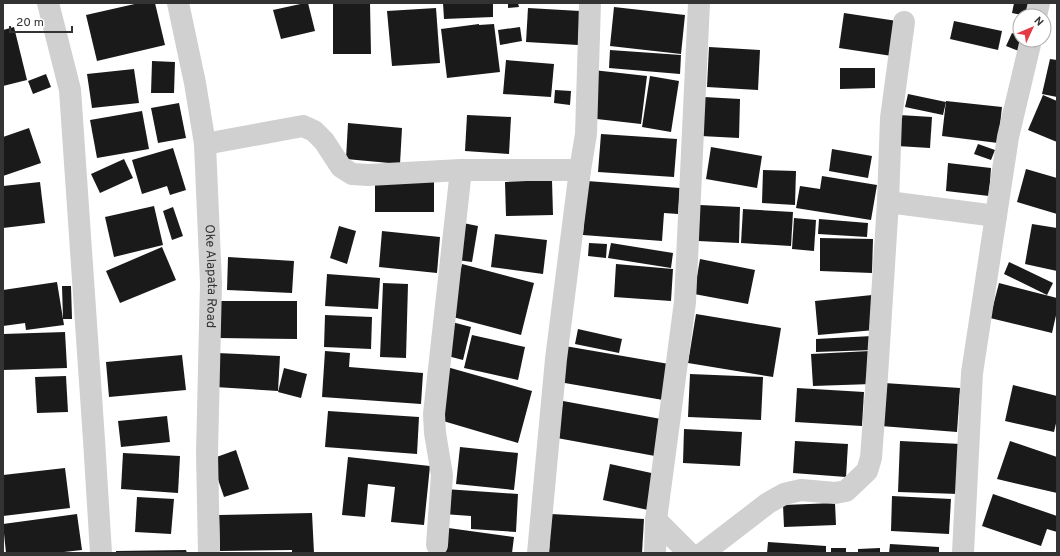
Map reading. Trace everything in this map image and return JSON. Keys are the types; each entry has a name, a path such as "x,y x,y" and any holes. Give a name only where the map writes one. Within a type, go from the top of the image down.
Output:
{"street":[{"path":"48,3 70,90 101,553"},
{"name":"Oke Alapata Road","path":"178,3 195,83 205,144 211,283 207,453 209,553"},
{"path":"538,553 556,359 586,134 590,3"},
{"path":"655,553 656,520 685,302 699,3"},
{"path":"703,553 768,503 784,494 801,490 835,494 846,491 867,471 871,458 888,202 891,118 904,22"},
{"path":"963,553 972,374 1008,136 1029,48"},
{"path":"205,144 303,126 314,130 324,141 341,167 352,174 368,175 461,170 580,170"},
{"path":"438,545 442,475 435,433 434,414 461,170"},
{"path":"888,202 996,216"},
{"path":"656,520 689,553"}],"building":[{"path":"139,3 155,3 165,45 97,61 86,15"},
{"path":"308,3 315,31 281,39 273,10"},
{"path":"333,3 370,3 371,54 333,54"},
{"path":"443,3 493,3 493,17 444,19"},
{"path":"508,3 518,3 519,7 508,8"},
{"path":"1014,3 1034,3 1031,8 1013,8"},
{"path":"614,7 685,15 681,54 610,46"},
{"path":"436,8 440,63 392,66 387,11"},
{"path":"528,8 580,11 578,45 526,42"},
{"path":"844,13 897,21 892,56 839,48"},
{"path":"954,21 1002,31 998,50 950,39"},
{"path":"479,24 494,24 500,72 447,78 441,29"},
{"path":"14,27 27,80 3,86 3,30"},
{"path":"520,27 522,41 500,45 498,30"},
{"path":"1012,33 1012,48 1021,48 1021,52 1006,46"},
{"path":"709,47 760,50 758,90 707,87"},
{"path":"610,50 681,55 680,74 609,68"},
{"path":"1050,59 1057,60 1057,97 1042,94"},
{"path":"506,60 554,64 551,97 503,94"},
{"path":"152,61 175,62 174,93 151,93"},
{"path":"840,68 875,68 875,88 840,89"},
{"path":"134,69 139,103 92,108 87,74"},
{"path":"593,70 647,76 641,124 588,118"},
{"path":"46,74 51,87 33,94 28,81"},
{"path":"650,76 679,81 671,132 642,127"},
{"path":"555,90 571,91 570,105 554,103"},
{"path":"908,94 946,102 943,115 905,107"},
{"path":"1043,95 1057,101 1057,142 1028,130"},
{"path":"704,97 740,99 739,138 701,136"},
{"path":"946,101 1002,107 998,143 942,136"},
{"path":"179,103 186,138 158,143 151,108"},
{"path":"142,111 149,149 97,158 90,120"},
{"path":"467,115 511,117 509,154 465,151"},
{"path":"899,115 932,117 930,148 897,146"},
{"path":"348,123 402,128 400,164 346,159"},
{"path":"29,128 41,163 3,176 3,137"},
{"path":"601,134 677,139 674,177 598,172"},
{"path":"978,144 995,150 991,160 974,154"},
{"path":"711,147 762,156 757,188 706,179"},
{"path":"173,148 186,190 170,195 167,186 142,194 132,160"},
{"path":"832,149 872,156 868,178 829,171"},
{"path":"124,159 133,178 100,193 91,174"},
{"path":"948,163 991,168 989,196 946,191"},
{"path":"1026,169 1057,178 1057,214 1017,202"},
{"path":"763,170 796,171 795,205 762,203"},
{"path":"822,176 877,185 871,220 796,208 800,186 820,189"},
{"path":"375,177 434,177 434,212 375,212"},
{"path":"552,180 553,215 506,216 505,182"},
{"path":"587,181 680,188 678,214 664,213 662,241 583,235"},
{"path":"40,182 45,223 3,228 3,186"},
{"path":"700,205 740,207 739,243 698,241"},
{"path":"154,206 163,245 114,257 105,217"},
{"path":"173,207 183,236 172,240 163,211"},
{"path":"743,209 793,212 791,246 741,243"},
{"path":"794,218 816,220 814,251 792,249"},
{"path":"819,219 868,223 867,237 818,234"},
{"path":"463,223 478,226 472,262 457,260"},
{"path":"1032,224 1057,228 1057,271 1025,264"},
{"path":"339,226 356,231 347,264 330,258"},
{"path":"382,231 440,237 437,273 379,267"},
{"path":"495,234 547,240 543,274 491,267"},
{"path":"820,238 873,239 872,273 820,271"},
{"path":"589,243 607,244 606,258 588,256"},
{"path":"611,243 673,253 671,268 608,258"},
{"path":"162,247 176,280 120,303 106,271"},
{"path":"228,257 294,261 292,293 227,290"},
{"path":"700,259 755,270 748,304 694,294"},
{"path":"1009,262 1053,283 1047,295 1004,274"},
{"path":"462,264 534,283 521,335 449,316"},
{"path":"616,264 673,269 671,301 614,297"},
{"path":"327,274 380,278 378,309 325,306"},
{"path":"57,282 64,325 26,330 25,323 3,326 3,290"},
{"path":"383,283 408,284 406,358 380,357"},
{"path":"999,283 1057,298 1057,311 1052,333 990,318"},
{"path":"62,286 71,286 72,319 63,319"},
{"path":"872,295 875,330 818,335 815,301"},
{"path":"218,301 297,301 297,339 218,338"},
{"path":"696,314 781,328 773,377 688,363"},
{"path":"325,315 372,317 371,349 324,347"},
{"path":"448,321 471,327 463,360 440,354"},
{"path":"578,329 622,339 619,353 575,344"},
{"path":"65,332 67,368 3,370 3,334"},
{"path":"472,335 525,347 518,380 464,368"},
{"path":"872,336 873,350 816,352 816,339"},
{"path":"565,346 669,364 663,400 559,382"},
{"path":"325,351 350,353 349,367 423,373 421,404 322,397"},
{"path":"870,351 872,384 813,386 811,354"},
{"path":"217,353 280,356 278,391 215,387"},
{"path":"182,355 186,390 109,397 106,362"},
{"path":"447,367 532,391 518,443 433,418"},
{"path":"284,368 307,374 301,398 278,392"},
{"path":"690,374 763,377 761,420 688,417"},
{"path":"66,376 68,412 37,413 35,377"},
{"path":"884,383 960,388 957,432 881,426"},
{"path":"1013,385 1057,396 1057,419 1054,432 1005,421"},
{"path":"797,388 864,392 862,426 795,422"},
{"path":"563,401 661,419 655,456 557,438"},
{"path":"328,411 419,417 417,454 325,447"},
{"path":"167,416 170,442 121,447 118,421"},
{"path":"684,429 742,432 740,466 683,463"},
{"path":"795,441 848,444 846,477 793,473"},
{"path":"900,441 961,444 959,494 898,492"},
{"path":"1010,441 1057,457 1057,493 997,479"},
{"path":"460,447 518,453 514,490 456,484"},
{"path":"236,450 249,489 224,497 211,459"},
{"path":"123,453 180,456 178,493 121,489"},
{"path":"348,457 430,466 424,525 391,522 395,487 368,484 365,517 342,515"},
{"path":"610,464 656,474 648,510 603,500"},
{"path":"65,468 70,508 3,516 3,475"},
{"path":"445,489 518,494 516,532 471,529 471,516 443,514"},
{"path":"993,494 1057,516 1057,532 1047,529 1041,546 982,526"},
{"path":"892,496 951,499 949,534 891,531"},
{"path":"137,497 174,499 171,534 135,532"},
{"path":"835,503 836,525 784,527 783,505"},
{"path":"312,513 314,553 292,553 292,550 220,551 219,515"},
{"path":"77,514 82,550 55,553 6,553 3,524"},
{"path":"551,514 644,519 642,553 549,553"},
{"path":"441,527 514,537 512,553 438,553"},
{"path":"768,542 826,546 826,553 767,553"},
{"path":"890,544 939,547 939,553 889,553"},
{"path":"831,548 846,548 846,553 831,553"},
{"path":"880,548 880,553 858,553 858,549"},
{"path":"186,550 187,553 116,553 116,551"}]}
